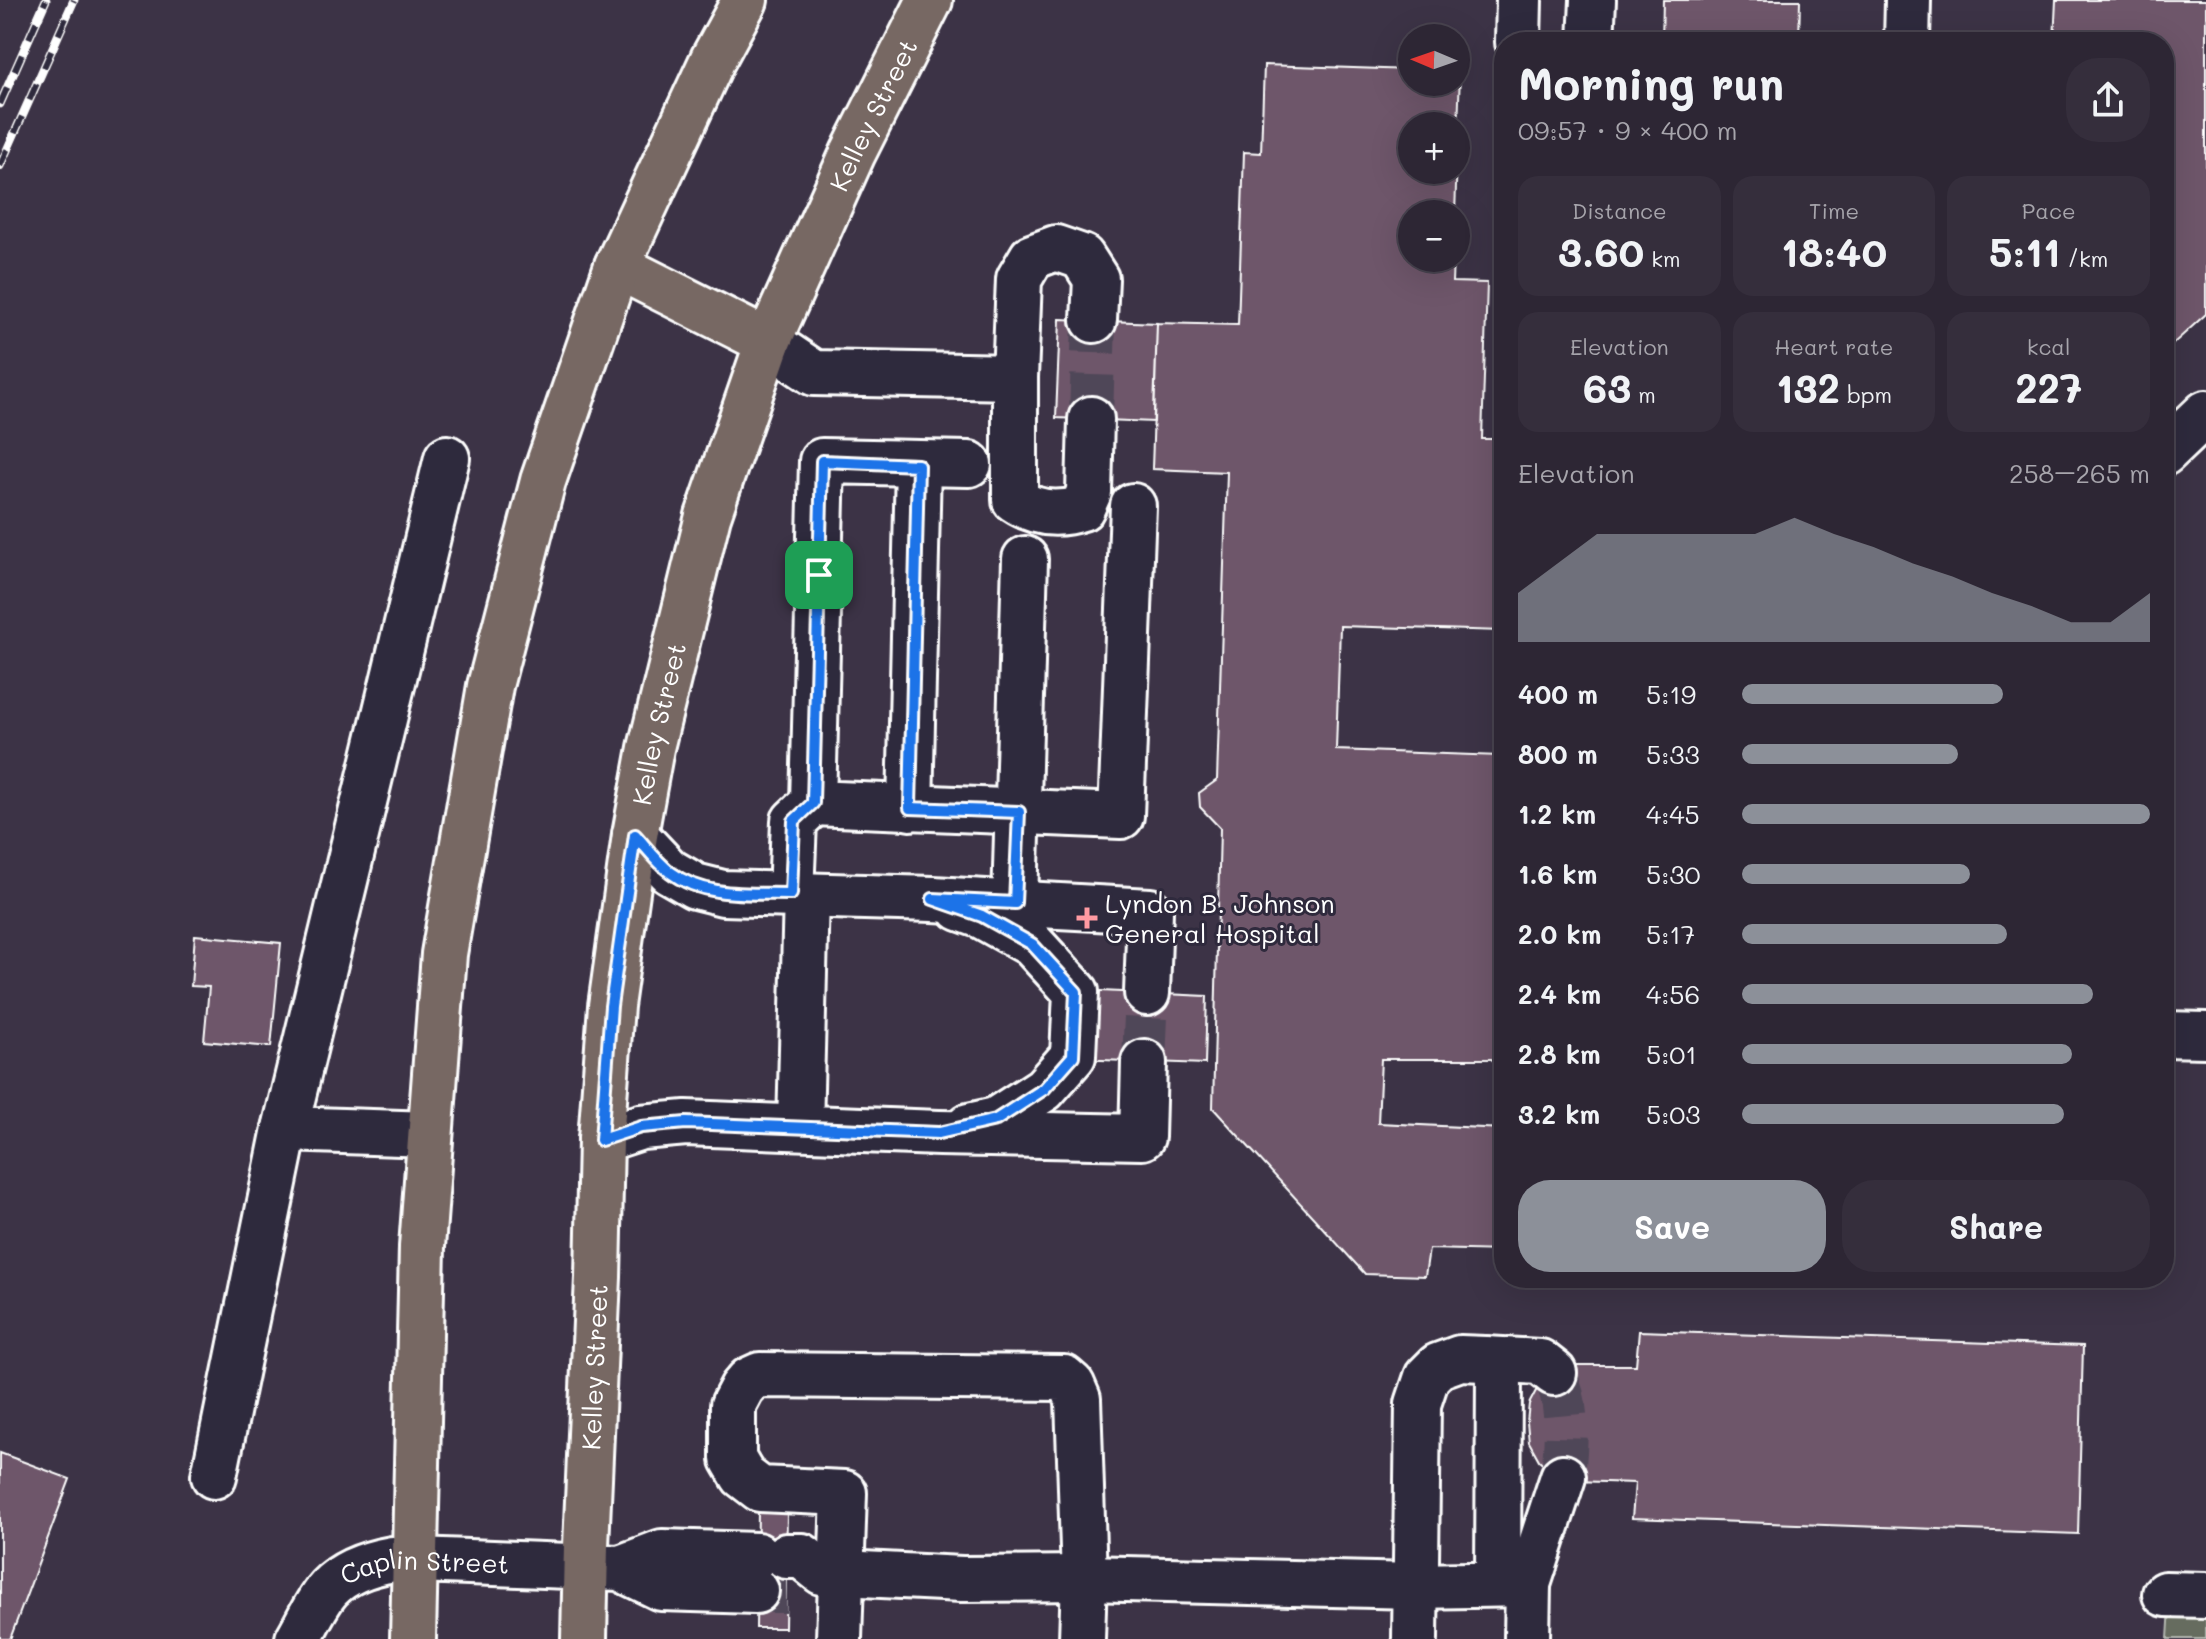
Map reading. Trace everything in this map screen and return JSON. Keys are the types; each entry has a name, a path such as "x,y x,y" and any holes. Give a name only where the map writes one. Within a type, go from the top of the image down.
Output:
{"main road":[{"path":"413,1639 422,1247 444,954 490,686 543,481 617,266 713,59 745,0"},
{"name":"Kelley Street","path":"584,1639 602,1567 598,1277 601,1140 611,1006 635,835 651,748 708,516 768,342 853,153 930,0"},
{"path":"617,266 768,342"}],"street":[{"path":"1518,32 1519,0"},
{"path":"1591,32 1593,0"},
{"path":"1907,32 1908,0"},
{"path":"1091,419 1089,492 1082,508 1043,513 1015,500 1019,279 1032,257 1056,248 1082,257 1096,279 1094,320"},
{"path":"768,342 814,373 1015,377"},
{"path":"2174,443 2206,413"},
{"path":"214,1476 285,1129 447,458"},
{"path":"800,1127 798,895 794,821 813,803 822,461 969,464"},
{"path":"910,808 918,465"},
{"path":"813,803 1121,816 1133,506"},
{"path":"1015,903 1025,559"},
{"path":"635,835 669,871 695,886 723,893 933,899 1150,911 1147,993"},
{"path":"933,899 982,916 1032,944 1076,992 1073,1056 1044,1089 996,1120 939,1133"},
{"path":"2174,1034 2206,1035"},
{"path":"601,1140 641,1127 686,1123 1142,1137 1144,1062"},
{"path":"285,1129 430,1134"},
{"path":"1415,1639 1418,1404 1427,1377 1438,1366 1460,1358 1540,1362 1554,1373"},
{"path":"1485,1359 1499,1370 1513,1584 1527,1639"},
{"path":"791,1573 844,1493 760,1489 743,1476 733,1459 733,1405 749,1380 760,1375 1064,1378 1072,1385 1078,1399 1084,1578 1082,1639"},
{"path":"1513,1584 1563,1477"},
{"path":"602,1567 662,1552 791,1573 962,1579 1084,1578 1415,1586 1513,1584"},
{"name":"Caplin Street","path":"298,1639 329,1589 352,1571 372,1562 415,1559 602,1567"},
{"path":"791,1573 839,1639"}],"green space":[{"path":"2170,1606 2206,1608 2206,1639 2168,1639"}],"building":[{"path":"1663,0 1800,0 1799,32 1662,32"},
{"path":"2056,0 2206,0 2206,314 2174,343 2174,32 2054,32"},
{"path":"1264,65 1398,70 1398,96 1459,96 1459,112 1398,112 1398,184 1456,184 1455,200 1398,200 1398,272 1452,272 1452,282 1487,283 1482,439 1494,439 1494,631 1340,626 1336,750 1494,756 1494,1061 1381,1059 1378,1123 1494,1129 1494,1251 1429,1249 1425,1276 1365,1274 1213,1108 1220,828 1200,807 1199,793 1217,780 1227,472 1152,469 1157,323 1238,325 1244,152 1261,153"},
{"path":"1060,319 1157,323 1154,422 1056,418"},
{"path":"195,935 281,943 271,1047 204,1041 209,987 191,986"},
{"path":"1079,990 1207,996 1205,1064 1076,1059"},
{"path":"1639,1331 2083,1346 2078,1534 1632,1518 1635,1483 1574,1481 1555,1474 1539,1460 1529,1442 1527,1422 1529,1404 1538,1387 1554,1373 1576,1365 1636,1365"},
{"path":"0,1453 70,1479 10,1639 0,1639"},
{"path":"758,1512 787,1512 785,1628 756,1628"}],"tunnel":[{"path":"1091,419 1094,320"},
{"path":"1144,1062 1147,993"},
{"path":"1554,1373 1565,1411 1563,1477"},
{"path":"756,1591 786,1591"}],"railway":[{"path":"0,104 46,0"},
{"path":"0,166 74,0"}],"place":[{"name":"Lyndon B. Johnson General Hospital","path":"1087,918"}],"route":[{"path":"822,461 918,465 910,808 1019,812 1015,903 933,899 982,916 1032,944 1076,992 1073,1056 1044,1089 996,1120 939,1133 686,1123 641,1127 601,1140 611,1006 635,835 669,871 695,886 723,893 791,894 794,821 813,803 819,575 822,461"}]}
